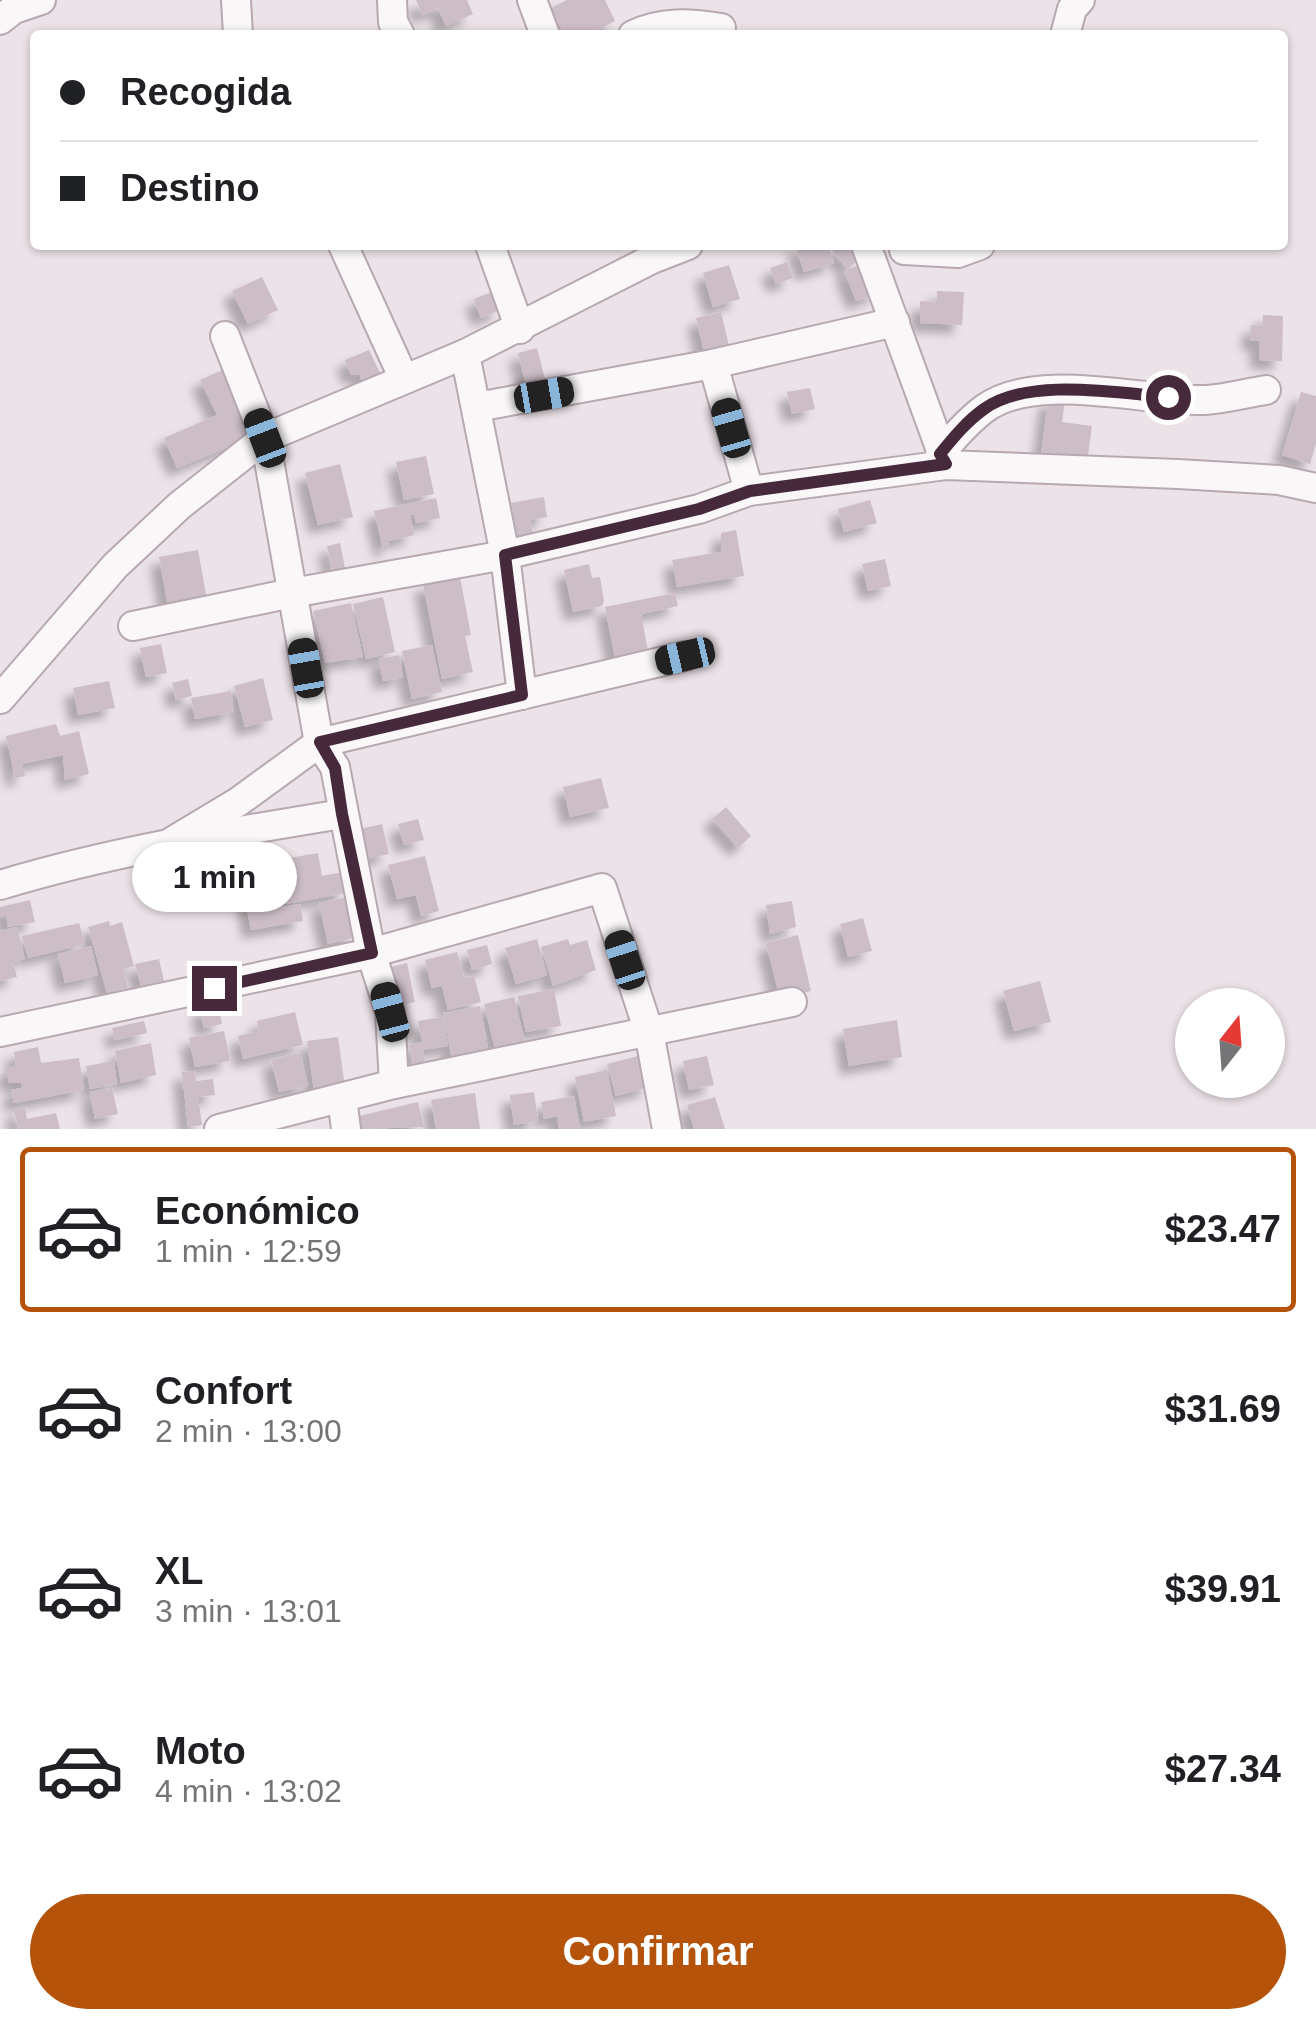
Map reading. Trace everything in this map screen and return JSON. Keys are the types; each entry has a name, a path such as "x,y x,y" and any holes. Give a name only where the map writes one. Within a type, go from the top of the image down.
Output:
{"street":[{"path":"0,20 14,9 40,0"},
{"path":"236,0 238,30"},
{"path":"392,0 398,30"},
{"path":"532,0 544,30"},
{"path":"1066,30 1072,9 1080,0"},
{"path":"643,30 690,23 721,28"},
{"path":"345,250 404,379"},
{"path":"492,250 520,329"},
{"path":"0,699 115,566 179,506 265,438 520,329 627,257 663,250"},
{"path":"868,250 943,459"},
{"path":"904,250 966,250"},
{"path":"476,407 713,364 895,322"},
{"path":"225,336 265,438 320,742 335,768 372,953 390,1012 394,1084"},
{"path":"465,354 505,555 522,695"},
{"path":"713,364 750,491"},
{"path":"943,459 984,408 1019,395 1058,390 1204,400 1266,390"},
{"path":"133,626 505,555 699,509 750,491 943,459 1279,480 1316,488"},
{"path":"172,841 238,802 320,742 685,656"},
{"path":"0,885 172,841 342,814"},
{"path":"0,1032 372,953 602,888 649,1032 667,1129"},
{"path":"219,1129 394,1084 792,1002"},
{"path":"342,1098 346,1129"}],"building":[{"path":"416,0 467,0 473,14 446,26 438,8 422,15"},
{"path":"567,0 605,0 615,21 597,30 562,30 551,8"},
{"path":"797,250 830,250 834,263 804,272"},
{"path":"832,250 853,250 860,258 848,269"},
{"path":"787,262 793,278 776,284 770,268"},
{"path":"866,262 878,293 856,301 844,271"},
{"path":"729,265 740,299 713,307 703,273"},
{"path":"262,277 278,310 248,324 232,291"},
{"path":"494,291 501,310 481,318 474,299"},
{"path":"937,291 964,292 962,325 920,323 920,301 937,302"},
{"path":"721,312 730,350 705,356 696,318"},
{"path":"1263,315 1283,316 1282,361 1259,360 1259,341 1250,341 1251,325 1263,326"},
{"path":"537,348 545,379 526,384 518,353"},
{"path":"369,350 381,375 363,383 359,374 351,375 345,360"},
{"path":"227,368 255,436 177,468 164,438 217,415 200,380"},
{"path":"810,388 815,409 792,414 787,392"},
{"path":"1301,392 1316,396 1316,444 1310,464 1282,455"},
{"path":"1048,398 1065,400 1062,422 1092,426 1086,469 1040,464"},
{"path":"426,456 434,494 404,500 396,462"},
{"path":"340,464 353,517 318,525 305,473"},
{"path":"544,497 547,517 530,520 533,534 518,537 511,503"},
{"path":"436,498 440,518 416,523 414,514 410,515 414,535 388,541 389,548 383,549 374,511"},
{"path":"870,500 877,523 844,532 838,509"},
{"path":"736,530 744,576 677,587 672,560 721,552 721,533"},
{"path":"340,543 345,568 332,570 327,546"},
{"path":"198,550 208,605 169,612 159,557"},
{"path":"885,559 891,586 868,591 862,564"},
{"path":"589,564 592,578 600,577 604,601 602,606 573,612 564,570"},
{"path":"460,577 471,635 465,636 473,672 442,679 423,584"},
{"path":"675,593 678,606 641,614 648,651 615,658 605,607"},
{"path":"383,597 395,652 366,659 353,604"},
{"path":"351,603 363,657 325,663 313,611"},
{"path":"161,644 167,673 146,677 140,648"},
{"path":"432,645 442,692 412,699 402,651"},
{"path":"399,655 403,677 383,681 379,659"},
{"path":"263,678 273,720 245,727 234,686"},
{"path":"188,679 192,696 176,700 172,683"},
{"path":"109,681 115,708 78,715 73,688"},
{"path":"231,691 234,712 195,719 191,698"},
{"path":"56,724 60,736 79,731 89,774 65,780 63,755 22,764 25,776 15,778 6,736"},
{"path":"601,778 609,808 570,817 563,787"},
{"path":"726,807 751,836 738,848 712,819"},
{"path":"418,819 424,840 404,845 398,824"},
{"path":"382,824 389,854 367,859 360,829"},
{"path":"318,853 322,876 343,872 347,893 285,904 277,860"},
{"path":"425,856 439,911 421,916 416,895 397,899 388,865"},
{"path":"227,857 234,882 211,888 213,894 199,897 190,864"},
{"path":"268,861 277,908 300,904 303,921 251,930 239,867"},
{"path":"348,897 357,937 328,944 319,903"},
{"path":"30,900 35,922 8,927 6,915 0,917 0,907"},
{"path":"792,901 796,927 770,934 766,905"},
{"path":"863,918 872,951 848,957 840,924"},
{"path":"109,921 110,926 122,922 134,966 123,969 128,988 107,993 88,927"},
{"path":"79,923 85,944 28,958 22,936"},
{"path":"17,927 25,959 13,962 17,977 0,981 0,931"},
{"path":"798,935 811,991 780,999 766,943"},
{"path":"537,939 547,975 516,984 505,948"},
{"path":"568,939 570,945 587,940 596,970 553,986 541,947"},
{"path":"487,945 492,964 472,970 467,950"},
{"path":"91,946 98,975 65,983 58,954"},
{"path":"457,952 464,978 474,976 481,1002 448,1010 442,986 432,988 425,960"},
{"path":"159,959 164,981 141,986 135,964"},
{"path":"407,963 415,1002 398,1006 391,967"},
{"path":"1040,981 1051,1022 1014,1031 1003,991"},
{"path":"554,989 561,1026 526,1032 518,996"},
{"path":"514,997 526,1046 496,1053 484,1004"},
{"path":"218,1004 222,1024 204,1028 200,1008"},
{"path":"480,1006 490,1058 453,1065 443,1013"},
{"path":"295,1012 303,1045 243,1059 238,1036 259,1031 257,1021"},
{"path":"443,1017 448,1046 423,1050 427,1073 415,1075 409,1045 422,1042 418,1021"},
{"path":"897,1020 902,1057 849,1066 843,1029"},
{"path":"144,1021 147,1033 115,1040 112,1028"},
{"path":"224,1031 230,1061 195,1067 189,1038"},
{"path":"338,1037 345,1087 314,1091 307,1041"},
{"path":"151,1043 156,1075 121,1083 115,1051"},
{"path":"38,1047 41,1063 79,1058 84,1090 14,1103 11,1090 22,1088 21,1083 9,1083 6,1068 16,1066 14,1052"},
{"path":"300,1053 308,1086 279,1092 271,1059"},
{"path":"642,1055 650,1087 616,1096 607,1064"},
{"path":"707,1056 714,1085 689,1090 683,1061"},
{"path":"114,1061 117,1084 90,1089 86,1066"},
{"path":"607,1070 616,1116 584,1122 575,1077"},
{"path":"195,1071 196,1081 213,1079 215,1095 198,1097 202,1125 188,1127 182,1072"},
{"path":"112,1088 118,1114 95,1119 90,1092"},
{"path":"534,1092 538,1121 514,1125 510,1095"},
{"path":"475,1093 480,1129 436,1129 431,1100"},
{"path":"574,1096 580,1129 559,1129 557,1116 544,1119 541,1102"},
{"path":"715,1097 725,1129 694,1129 687,1105"},
{"path":"418,1102 424,1127 358,1129 355,1117"},
{"path":"25,1108 27,1119 56,1113 60,1129 18,1129 14,1110"}],"route":[{"path":"214,988 372,953 335,768 320,742 522,695 505,555 699,509 750,491 946,464 940,454 984,408 1019,395 1058,390 1168,397"}]}
